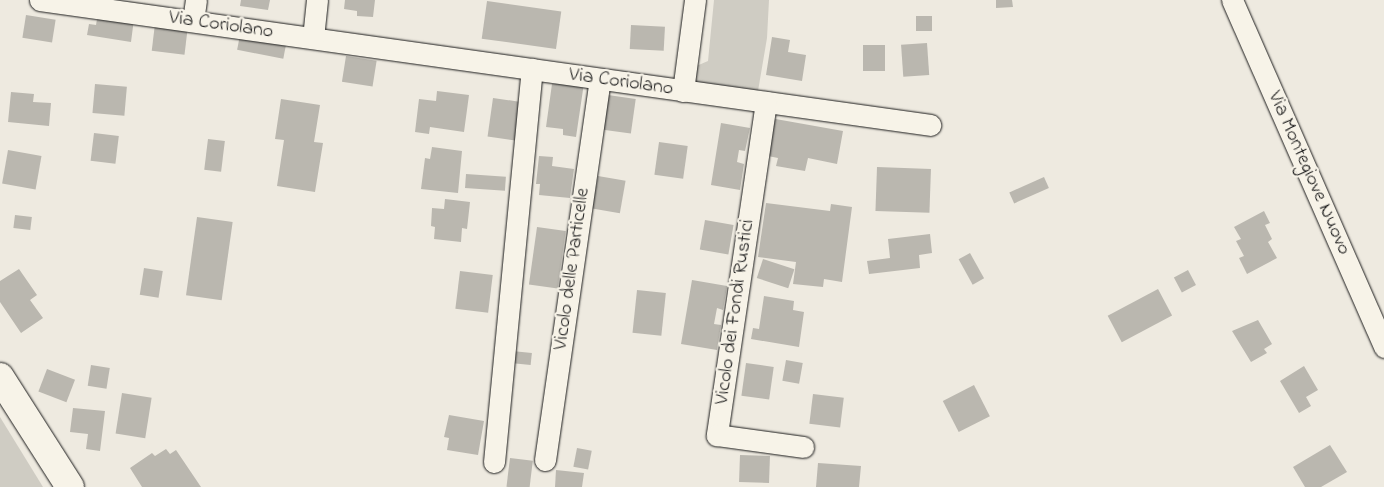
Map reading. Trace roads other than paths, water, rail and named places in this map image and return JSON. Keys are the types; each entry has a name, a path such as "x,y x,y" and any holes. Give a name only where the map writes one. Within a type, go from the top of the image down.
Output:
{"main road":[{"path":"0,377 70,487"}],"street":[{"name":"Via Coriolano","path":"40,0 930,126"},
{"path":"193,21 196,0"},
{"path":"313,38 317,0"},
{"path":"683,91 695,0"},
{"name":"Via Montegiove Nuovo","path":"1232,0 1384,346"},
{"path":"494,462 532,69"},
{"name":"Vicolo delle Particelle","path":"544,460 600,79"},
{"name":"Vicolo dei Fondi Rustici","path":"766,102 717,435 803,447"}]}
